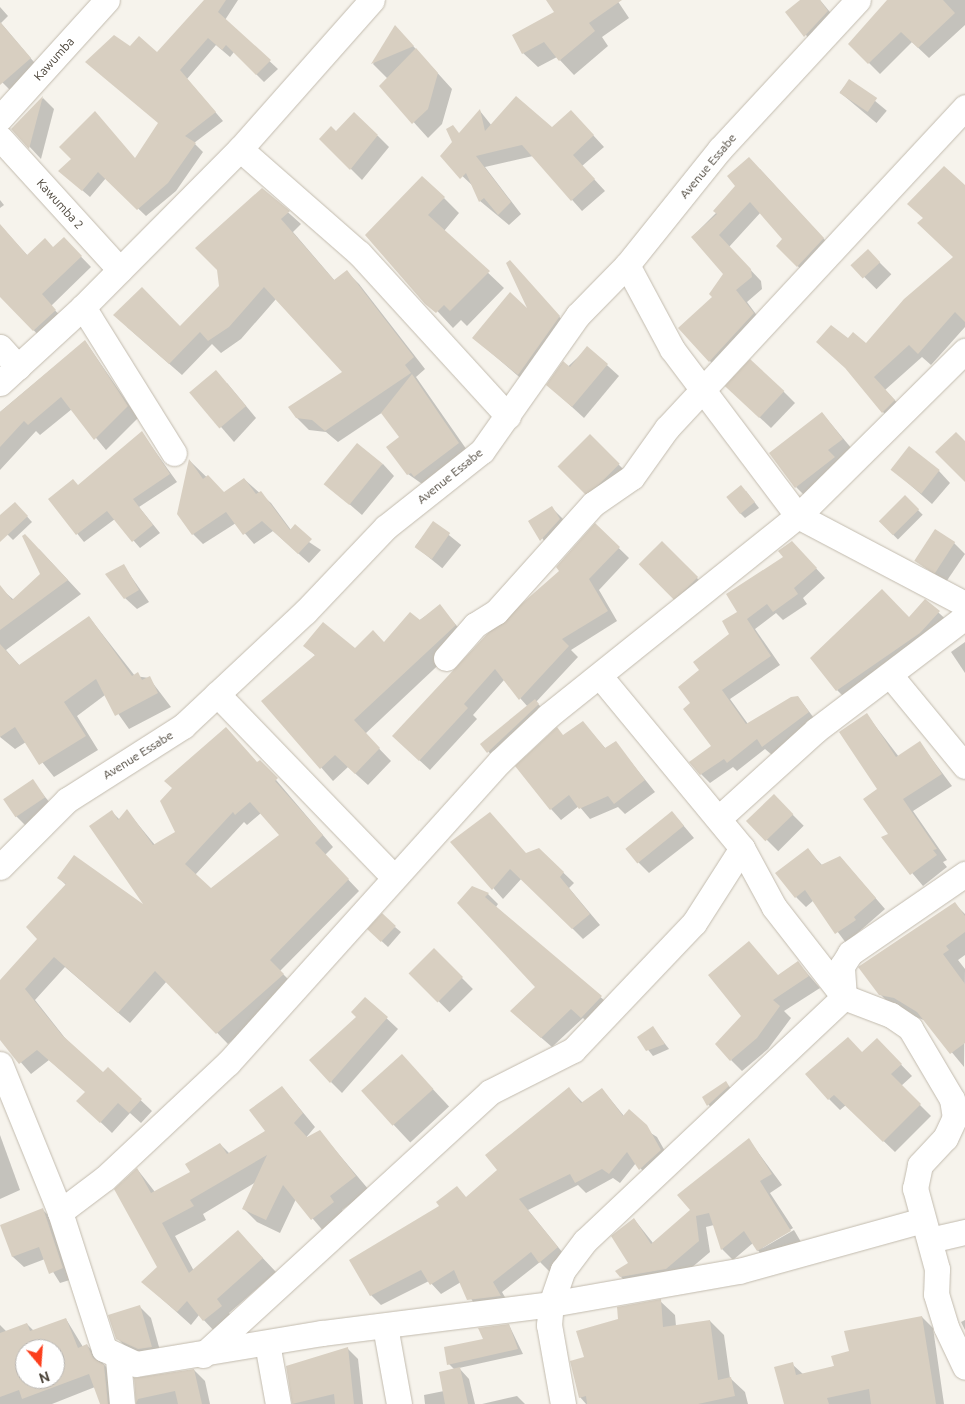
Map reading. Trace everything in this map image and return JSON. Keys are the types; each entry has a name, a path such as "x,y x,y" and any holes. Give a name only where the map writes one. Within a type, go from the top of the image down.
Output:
{"street":[{"name":"Kawumba","path":"0,118 108,0"},
{"path":"0,347 9,375 83,307 240,149 372,0"},
{"name":"Avenue Essabe","path":"0,867 67,800 159,744 217,694 386,527 482,451 578,315 627,265 720,148 858,0"},
{"path":"446,658 475,624 496,612 593,504 632,476 668,428 703,394 965,107"},
{"name":"Kawumba 2","path":"0,138 120,270"},
{"path":"240,149 359,253 508,416"},
{"path":"627,265 672,350 703,394 798,516 965,604"},
{"path":"83,307 174,452"},
{"path":"60,1212 105,1178 228,1062 393,876 500,761 599,675 798,516 965,351"},
{"path":"719,818 816,730 965,616"},
{"path":"599,675 742,848 774,907 844,996 890,1015 910,1028 954,1084 955,1118 945,1138 920,1165 915,1188 926,1230 946,1327 965,1367"},
{"path":"890,675 965,766"},
{"path":"217,694 393,876"},
{"path":"203,1355 490,1092 573,1050 694,923 742,848"},
{"path":"844,996 842,966 850,953 965,874"},
{"path":"563,1404 549,1325 551,1304 563,1270 585,1241 844,996"},
{"path":"0,1064 6,1101 60,1212 104,1349 118,1359 136,1364 203,1355 267,1343 551,1304 739,1271 926,1230 965,1232"},
{"path":"385,1326 399,1404"},
{"path":"267,1343 278,1404"},
{"path":"118,1359 122,1404"}],"building":[{"path":"204,0 226,0 218,12 271,60 256,75 226,45 222,50 208,38 180,70 216,112 185,136 196,143 168,183 137,210 98,172 82,191 58,171 71,159 59,147 95,111 135,158 158,123 85,62 114,35 130,46 139,36 157,52"},
{"path":"546,0 622,0 589,23 595,31 559,61 544,42 522,54 512,35 554,12"},
{"path":"800,0 820,0 828,11 804,37 785,12"},
{"path":"887,0 943,0 955,13 918,48 901,32 868,64 848,44"},
{"path":"0,22 31,58 0,85"},
{"path":"395,25 414,46 371,64"},
{"path":"416,48 438,73 428,109 412,124 379,86"},
{"path":"849,79 877,98 868,112 839,93"},
{"path":"43,96 29,149 11,129"},
{"path":"516,96 552,127 571,110 594,135 573,155 595,179 571,201 522,145 476,156 511,202 498,215 484,198 479,202 466,173 460,179 440,156 452,142 446,129 453,125 459,133 480,109 485,131"},
{"path":"354,112 378,135 350,170 319,139 331,126 336,131"},
{"path":"749,157 824,238 797,267 776,246 782,239 750,202 719,235 751,269 752,277 736,290 754,313 709,362 678,328 712,297 709,294 723,274 691,237 717,214 713,211 735,186 727,176"},
{"path":"944,166 965,185 965,322 955,312 918,354 909,345 874,377 895,400 882,413 845,368 816,342 831,325 848,338 853,332 866,343 904,299 953,257 917,223 923,218 907,204"},
{"path":"422,176 445,197 428,215 490,271 450,311 444,305 436,313 425,304 365,235"},
{"path":"262,188 290,211 281,219 334,280 347,270 414,357 405,365 411,373 325,431 312,420 296,418 288,407 342,372 264,287 229,327 208,341 200,332 169,364 113,315 142,287 180,326 219,286 217,270 195,248"},
{"path":"0,224 27,255 45,238 53,247 64,237 82,256 42,294 56,310 33,331 0,297"},
{"path":"868,249 880,262 863,279 850,265"},
{"path":"510,260 560,316 518,375 472,338 510,292 527,308 506,263"},
{"path":"85,340 128,406 94,440 61,397 28,425 24,421 0,447 0,412"},
{"path":"587,346 608,364 572,407 546,385 563,361 570,367"},
{"path":"750,359 784,391 759,418 725,386"},
{"path":"216,370 246,406 219,429 189,392"},
{"path":"412,374 459,443 414,477 411,473 407,475 386,447 399,437 381,413"},
{"path":"822,412 843,439 828,450 835,457 795,488 769,453"},
{"path":"142,431 170,474 133,499 153,525 132,542 107,511 76,535 48,499 73,479 78,485"},
{"path":"956,432 965,441 965,482 935,452"},
{"path":"590,434 620,464 587,496 557,467"},
{"path":"357,443 383,464 349,505 324,484"},
{"path":"909,446 940,470 921,494 891,470"},
{"path":"189,459 203,479 208,475 224,492 244,478 256,494 261,491 290,530 295,524 312,539 298,554 262,521 243,535 226,512 192,535 177,514"},
{"path":"741,485 755,502 740,514 726,497"},
{"path":"905,495 919,509 893,535 879,521"},
{"path":"15,502 28,516 0,542 0,515"},
{"path":"552,506 560,519 540,541 528,521"},
{"path":"433,521 450,533 432,559 415,547"},
{"path":"595,523 620,547 589,579 608,611 562,639 569,646 519,700 495,669 464,704 468,708 419,761 392,736 487,634 559,571 556,567"},
{"path":"935,529 955,542 934,574 914,561"},
{"path":"25,534 68,580 0,630 0,585 12,600 40,574 22,536"},
{"path":"662,541 698,577 675,600 639,564"},
{"path":"792,541 817,568 794,588 798,594 773,612 767,604 747,619 771,656 722,690 746,724 791,697 798,696 809,712 762,747 757,739 727,763 724,759 700,775 689,762 711,746 683,709 690,703 678,687 699,670 693,662 729,634 722,621 737,612 726,594 783,557 778,551"},
{"path":"124,564 139,590 124,599 105,574"},
{"path":"882,589 909,617 925,599 940,611 920,633 836,691 810,658"},
{"path":"440,604 456,625 354,720 380,748 355,774 335,755 320,769 261,701 315,655 303,646 323,622 355,648 373,630 384,642 410,612 420,620"},
{"path":"89,616 132,676 138,672 142,680 150,676 158,693 115,716 96,679 64,702 86,736 39,765 15,727 0,737 0,644 19,665"},
{"path":"535,699 539,704 487,753 480,744"},
{"path":"867,713 896,757 920,741 942,774 903,799 937,849 933,850 937,855 910,875 881,837 888,834 863,799 877,789 839,732"},
{"path":"583,721 605,748 616,741 645,780 614,804 608,796 579,809 569,795 550,810 515,766 557,727 563,735"},
{"path":"226,727 257,762 260,760 278,778 275,781 323,835 315,843 349,879 270,960 284,974 216,1034 155,971 118,1013 54,957 25,989 62,1035 103,1072 108,1067 142,1099 129,1113 118,1103 100,1123 76,1101 85,1092 37,1050 19,1064 0,1040 0,980 37,939 26,927 66,884 57,878 74,855 143,904 89,826 112,810 118,820 127,809 153,845 175,832 160,801 172,788 164,781","holes":["250,802 279,835 211,888 185,864 233,812 235,815"]},
{"path":"33,779 45,797 15,817 3,799"},
{"path":"774,794 793,814 765,841 746,821"},
{"path":"672,811 684,826 637,864 625,849"},
{"path":"490,812 526,853 539,848 564,872 560,877 590,914 572,929 510,869 492,890 450,842"},
{"path":"808,848 821,865 840,856 876,898 854,917 856,920 835,934 805,890 795,898 775,873"},
{"path":"472,886 489,893 485,897 602,996 581,1018 571,1009 541,1038 510,1011 535,987 457,903"},
{"path":"955,902 965,916 965,932 946,946 949,950 943,954 965,984 965,1043 950,1054 917,1012 894,998 879,995 858,967"},
{"path":"382,913 396,926 381,942 367,929"},
{"path":"749,941 778,975 798,961 809,976 773,1000 780,1006 757,1038 730,1061 715,1044 741,1016 708,975"},
{"path":"434,948 463,977 438,1002 409,973"},
{"path":"365,997 388,1017 330,1083 309,1060 356,1017 351,1012"},
{"path":"653,1026 665,1044 646,1051 637,1037"},
{"path":"848,1037 862,1052 877,1038 902,1064 891,1074 921,1104 883,1142 834,1095 828,1100 805,1074"},
{"path":"402,1054 433,1089 393,1126 361,1091"},
{"path":"726,1081 729,1086 707,1106 702,1097"},
{"path":"282,1086 303,1113 294,1123 307,1137 320,1130 356,1176 330,1196 334,1202 311,1220 283,1185 266,1220 242,1209 267,1155 190,1200 194,1206 162,1223 189,1273 238,1230 263,1258 217,1299 222,1306 203,1321 187,1301 177,1312 141,1282 157,1267 114,1189 137,1168 151,1193 190,1172 185,1164 220,1143 227,1154 265,1131 249,1110"},
{"path":"569,1087 581,1103 602,1088 623,1116 629,1109 647,1125 661,1150 639,1170 627,1152 609,1174 602,1169 575,1183 570,1174 519,1199 558,1247 539,1263 531,1252 493,1282 501,1296 467,1300 454,1270 430,1285 421,1270 370,1296 349,1260 439,1206 436,1202 457,1186 466,1197 497,1170 485,1155"},
{"path":"749,1138 772,1174 760,1181 791,1231 757,1251 744,1231 721,1250 709,1213 696,1216 699,1241 666,1269 620,1277 615,1271 628,1263 611,1236 634,1218 651,1244 690,1210 677,1195"},
{"path":"43,1208 63,1268 49,1274 39,1247 12,1257 0,1225"},
{"path":"661,1299 663,1327 710,1320 718,1380 731,1377 735,1396 698,1404 587,1404 586,1396 579,1398 570,1361 584,1357 576,1331 618,1319 617,1307"},
{"path":"140,1305 152,1347 138,1349 116,1339 108,1315"},
{"path":"922,1316 936,1404 871,1404 869,1389 827,1398 829,1404 784,1404 774,1367 793,1362 796,1375 834,1366 831,1356 849,1351 844,1331"},
{"path":"66,1318 78,1348 87,1344 93,1358 104,1365 108,1404 100,1404 89,1374 65,1383 65,1339 15,1339 15,1389 49,1389 22,1399 19,1390 0,1397 0,1333 27,1323 30,1331"},
{"path":"509,1324 518,1349 447,1365 444,1347 483,1339 478,1328"},
{"path":"348,1347 354,1404 335,1404 334,1394 292,1404 286,1366"},
{"path":"460,1367 468,1404 445,1404 439,1372"},
{"path":"194,1369 202,1404 178,1404 175,1391 138,1399 136,1404 134,1378"}]}
